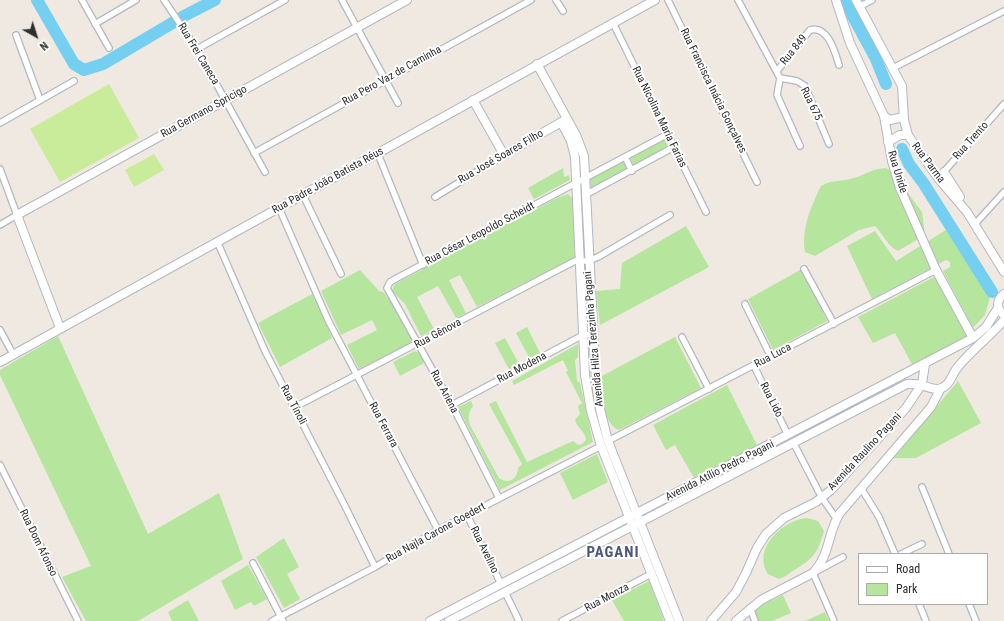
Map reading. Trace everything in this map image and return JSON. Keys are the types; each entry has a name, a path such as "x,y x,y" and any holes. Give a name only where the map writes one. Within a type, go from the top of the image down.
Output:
{"main road":[{"name":"Rua Germano Spricigo","path":"17,215 407,0"},
{"name":"Rua Padre João Batista Réus","path":"0,362 217,241 378,154 536,64 655,0"},
{"name":"Rua Unide","path":"836,0 850,43 884,116 892,161 900,188 936,270 973,338"},
{"name":"Rua Parma","path":"858,3 902,86 903,116 908,136 941,175 975,224 1004,272"},
{"path":"536,64 564,120"},
{"path":"473,100 504,155"},
{"path":"884,116 890,120 903,116"},
{"name":"Rua José Soares Filho","path":"504,155 564,120"},
{"name":"Avenida Hilza Terezinha Pagani","path":"564,120 582,149 585,195 583,335 587,393 601,446 628,518 670,621"},
{"name":"Avenida Hilza Terezinha Pagani","path":"564,120 573,149 600,409 608,441 679,621"},
{"path":"888,142 900,135 908,136"},
{"path":"17,215 60,328"},
{"name":"Avenida Atílio Pedro Pagani","path":"449,621 632,526 638,518 788,435 973,338 1001,311 998,301 1004,294"},
{"path":"942,388 949,382 970,353 984,342 1004,320"},
{"path":"584,352 594,351"},
{"path":"922,384 924,364"},
{"name":"Avenida Atílio Pedro Pagani","path":"430,621 628,518 638,518 907,384 922,384 936,389 942,388"},
{"name":"Avenida Raulino Pagani","path":"711,621 736,592 757,548 769,531 784,518 822,498 844,477 906,408 922,384"},
{"name":"Avenida Raulino Pagani","path":"736,621 750,608 772,594 813,573 826,553 836,518 931,406 942,388"},
{"path":"601,446 608,441"}],"street":[{"path":"82,0 109,48"},
{"path":"95,24 136,0"},
{"name":"Rua Frei Caneca","path":"164,0 197,49 265,172"},
{"path":"197,49 285,0"},
{"path":"342,0 398,103"},
{"name":"Rua Pero Vaz de Caminha","path":"254,153 530,0"},
{"path":"556,0 563,11"},
{"name":"Rua Francisca Inácia Gonçalves","path":"668,0 758,182"},
{"path":"738,0 780,78 777,95 800,146"},
{"path":"858,3 872,0"},
{"path":"893,68 1004,11"},
{"name":"Rua Nicolina Maria Farias","path":"612,23 706,212"},
{"name":"Rua 849","path":"777,71 810,30 815,29 823,33 830,41 839,65"},
{"path":"16,35 40,100"},
{"name":"Rua 675","path":"780,78 797,82 805,86 829,144"},
{"path":"0,123 74,81"},
{"name":"Rua Trento","path":"941,175 1004,104"},
{"name":"Rua César Leopoldo Scheidt","path":"387,288 390,282 397,278 584,180 668,134"},
{"path":"585,195 674,147"},
{"path":"378,154 423,265"},
{"name":"Rua José Soares Filho","path":"435,197 504,155"},
{"path":"625,157 632,171"},
{"path":"0,170 17,215"},
{"path":"975,224 1004,192"},
{"path":"303,195 341,274"},
{"name":"Rua Ferrara","path":"279,208 328,320 438,530"},
{"name":"Rua Germano Spricigo","path":"0,225 17,215"},
{"name":"Rua Gênova","path":"295,407 419,344 575,261 598,257 670,215"},
{"name":"Rua Tínoli","path":"217,241 265,351 295,407 375,567"},
{"path":"804,268 834,324"},
{"name":"Rua Luca","path":"608,441 936,270"},
{"name":"Rua Ariena","path":"387,288 452,405 499,498"},
{"path":"745,304 771,357"},
{"path":"0,330 13,354"},
{"name":"Rua Modena","path":"452,405 583,335 593,334"},
{"path":"682,338 709,389"},
{"name":"Rua Lido","path":"754,366 788,435"},
{"path":"793,442 822,498 836,518"},
{"name":"Rua Najla Carone Goedert","path":"272,621 282,619 438,530 601,446"},
{"name":"Rua Dom Afonso","path":"0,465 78,621"},
{"path":"922,487 949,553"},
{"path":"861,488 880,517 895,553"},
{"name":"Rua Avelino","path":"467,515 501,584"},
{"path":"898,553 922,544"},
{"path":"834,621 813,573 843,557"},
{"path":"253,564 282,619"},
{"name":"Rua Monza","path":"562,621 651,574"},
{"path":"505,592 519,621"},
{"path":"919,605 926,621"},
{"path":"969,605 976,621"},
{"path":"750,608 755,621"}],"green space":[{"path":"109,84 139,138 60,182 30,129"},
{"path":"666,137 671,146 634,166 630,157"},
{"path":"154,154 164,170 134,187 125,170"},
{"path":"623,161 628,170 591,190 590,179"},
{"path":"563,168 564,177 569,175 570,180 534,199 528,188"},
{"path":"886,168 896,174 901,184 922,212 925,235 898,251 888,243 875,226 859,230 815,256 805,252 804,235 808,218 821,186 830,182 854,178 876,169"},
{"path":"568,194 573,199 575,257 477,307 460,275 449,280 466,313 456,318 438,286 417,297 434,329 421,336 405,304 392,291 395,284 557,198"},
{"path":"686,226 709,267 600,325 596,291 620,289 622,263"},
{"path":"946,230 990,297 985,315 973,328 943,271 950,267 950,262 946,260 872,299 847,246 875,231 896,261"},
{"path":"802,269 827,321 773,350 748,299"},
{"path":"360,270 379,291 383,292 396,308 413,342 359,369 347,345 377,330 372,320 341,335 321,291"},
{"path":"936,276 967,337 913,366 895,333 873,343 858,317"},
{"path":"314,293 332,338 280,367 258,323"},
{"path":"527,327 540,353 530,359 516,333"},
{"path":"58,336 148,534 219,493 243,559 138,621 86,621 62,577 91,566 0,375 0,370"},
{"path":"675,337 701,388 618,430 613,426 606,414 598,378"},
{"path":"505,338 519,364 509,369 495,343"},
{"path":"578,344 578,357 575,360 577,381 580,383 593,442 500,490 458,407 471,401 473,406 469,415 470,425 499,478 502,480 512,480 518,472 518,468 522,464 489,404 496,401 527,462 573,441 578,445 582,444 586,440 586,437 575,420 580,414 578,406 582,403 566,372 568,371 563,360 514,385 512,381"},
{"path":"415,351 419,353 424,363 400,376 393,362"},
{"path":"958,381 981,423 916,458 893,458"},
{"path":"727,385 757,445 694,478 675,445 666,450 653,425"},
{"path":"597,454 608,482 573,500 560,473"},
{"path":"807,518 818,521 824,531 820,544 814,554 811,558 786,576 779,579 768,574 764,564 764,555 767,545 772,537 789,524"},
{"path":"284,538 299,567 287,574 300,599 284,608 256,557"},
{"path":"248,565 267,599 254,606 251,602 235,610 221,581"},
{"path":"649,581 664,621 624,621 612,600"},
{"path":"783,595 791,613 772,621 759,621 754,609"},
{"path":"188,600 199,621 172,621 168,612"},
{"path":"825,612 829,621 805,621"}],"waterway":[{"path":"37,0 74,64 84,70 103,64 174,22"},
{"path":"182,17 215,0"},
{"path":"844,0 876,59 886,84"},
{"path":"902,149 909,164 924,184 992,292"}],"district":[{"name":"PAGANI","path":"613,553"}]}
